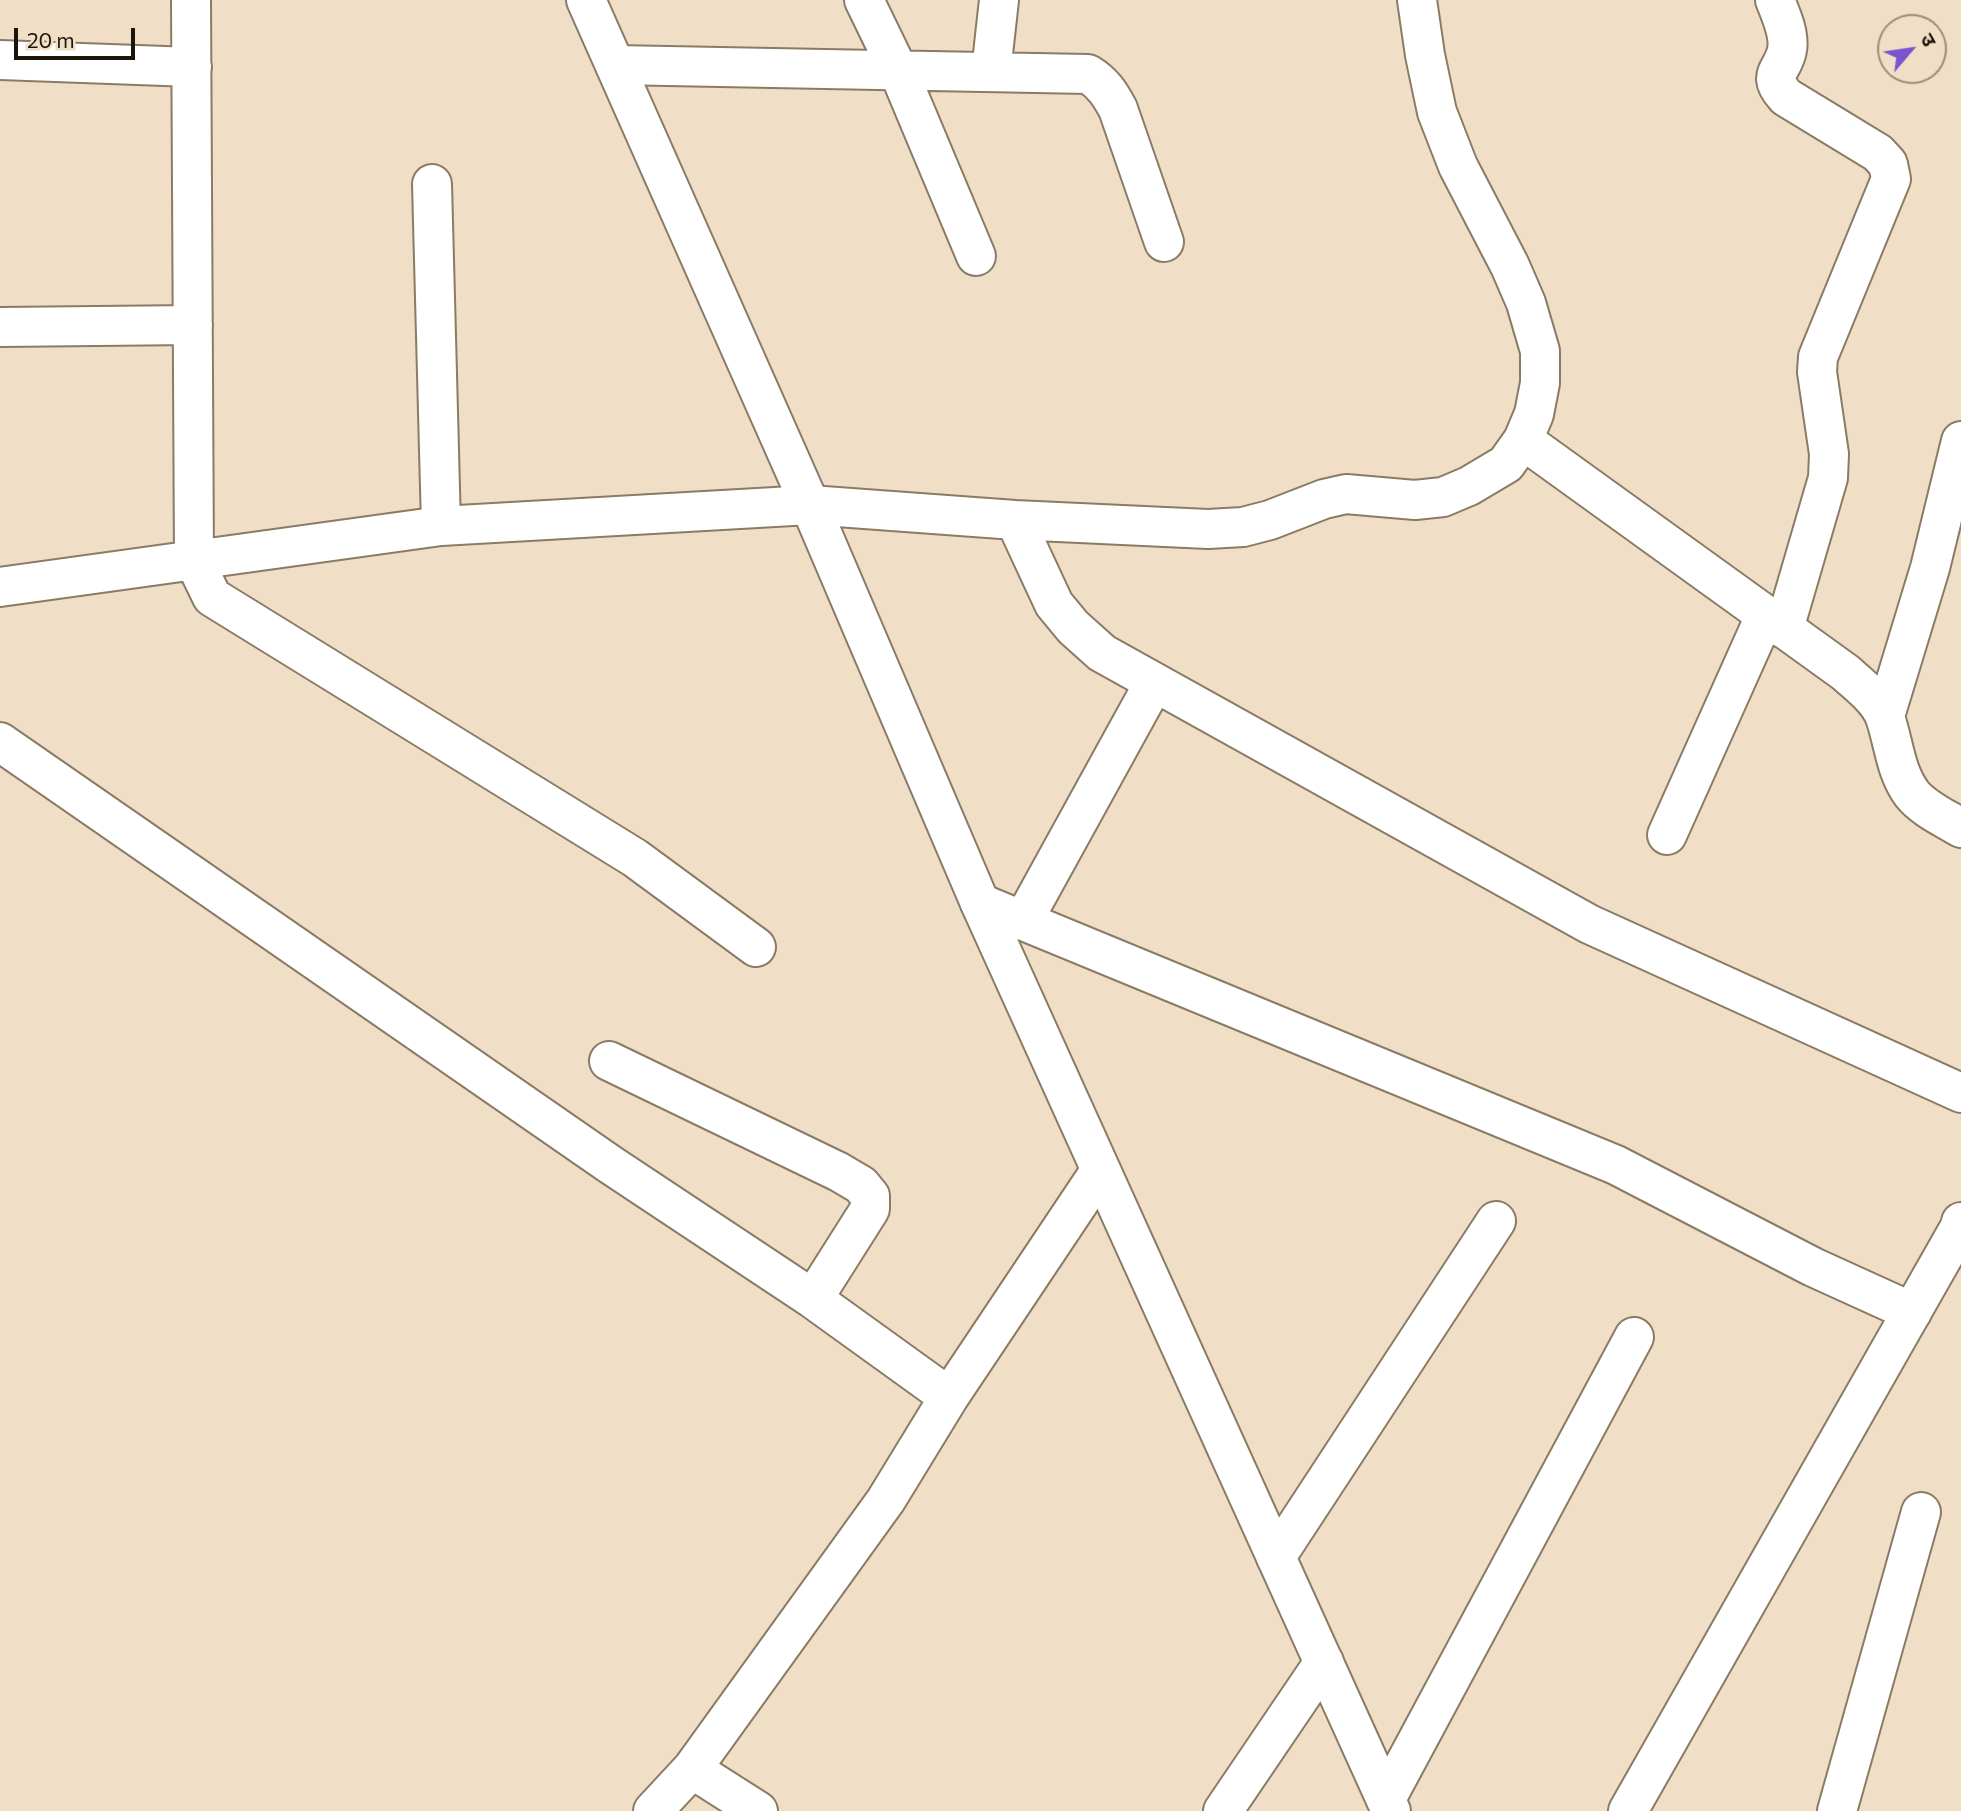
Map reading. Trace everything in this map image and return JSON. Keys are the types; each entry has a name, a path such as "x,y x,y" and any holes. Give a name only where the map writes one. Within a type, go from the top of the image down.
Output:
{"street":[{"path":"191,0 194,561 212,597 635,858 757,947"},
{"path":"586,0 810,505 980,903 1388,1805"},
{"path":"864,0 898,70 976,256"},
{"path":"991,72 999,0"},
{"path":"0,587 441,526 810,505 1015,520 1208,529 1242,527 1270,520 1324,499 1346,494 1415,500 1443,498 1506,464 1523,440 1534,414 1538,394 1540,351 1526,303 1510,266 1458,166 1437,112 1424,55 1417,0"},
{"path":"1667,835 1775,622 1828,478 1829,454 1817,372 1818,357 1891,179 1888,164 1878,153 1798,105 1778,88 1776,75 1787,50 1786,35 1775,0"},
{"path":"0,60 192,67"},
{"path":"615,65 1088,74 1100,81 1110,93 1118,110 1164,242"},
{"path":"432,184 441,526"},
{"path":"0,327 193,325"},
{"path":"1523,440 1846,673 1873,698 1885,716 1903,779 1913,795 1931,810 1961,828"},
{"path":"1885,716 1930,568 1961,441"},
{"path":"1015,520 1054,604 1073,627 1102,653 1589,924 1961,1093"},
{"path":"1023,921 1154,683"},
{"path":"0,742 611,1165 813,1299 949,1398"},
{"path":"980,903 1616,1165 1813,1267 1912,1312"},
{"path":"609,1061 861,1185 870,1196 870,1209 813,1299"},
{"path":"653,1811 692,1769 886,1500 949,1398 1100,1171"},
{"path":"1276,1557 1496,1221"},
{"path":"1628,1811 1961,1222"},
{"path":"1388,1805 1634,1337"},
{"path":"1837,1811 1921,1513"},
{"path":"1223,1811 1324,1662"},
{"path":"692,1769 758,1811"}]}
